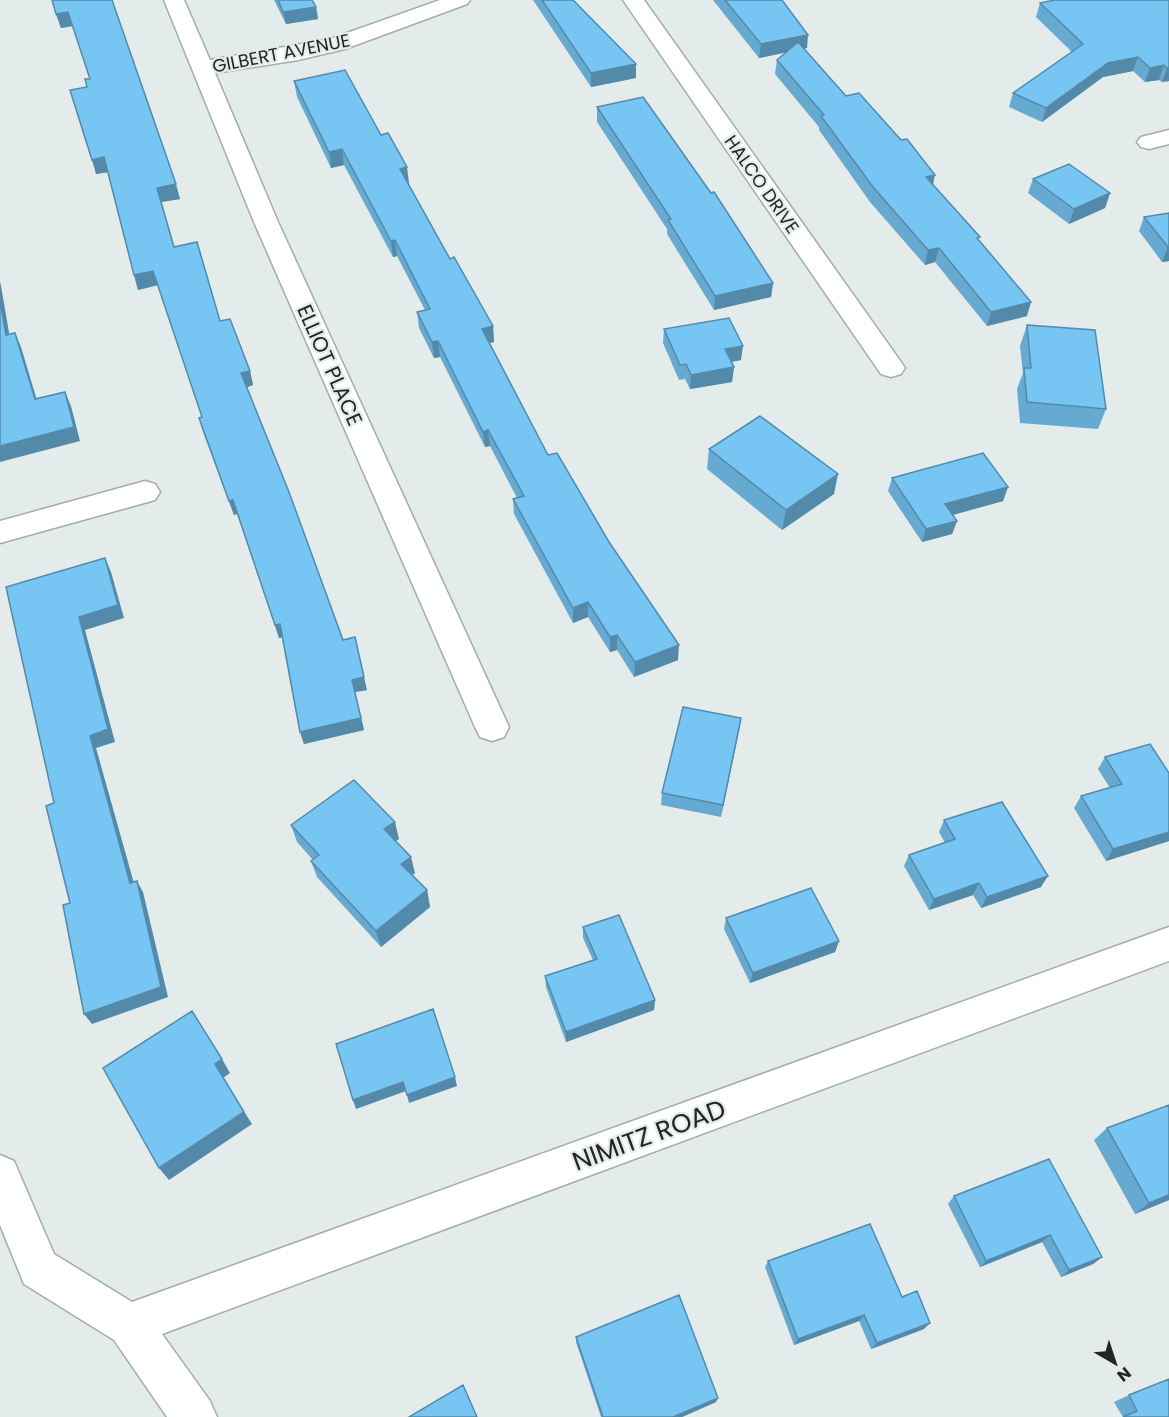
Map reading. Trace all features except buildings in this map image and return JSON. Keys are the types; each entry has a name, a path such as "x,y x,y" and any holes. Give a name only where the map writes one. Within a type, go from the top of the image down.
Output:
{"street":[{"name":"ELLIOT PLACE","path":"174,0 266,222 492,727"},
{"name":"GILBERT AVENUE","path":"202,68 337,44 460,0"},
{"name":"HALCO DRIVE","path":"633,0 891,368"},
{"path":"0,532 145,492"},
{"name":"NIMITZ ROAD","path":"129,1325 1169,944"},
{"path":"0,1175 39,1269 129,1325 194,1417"}]}
